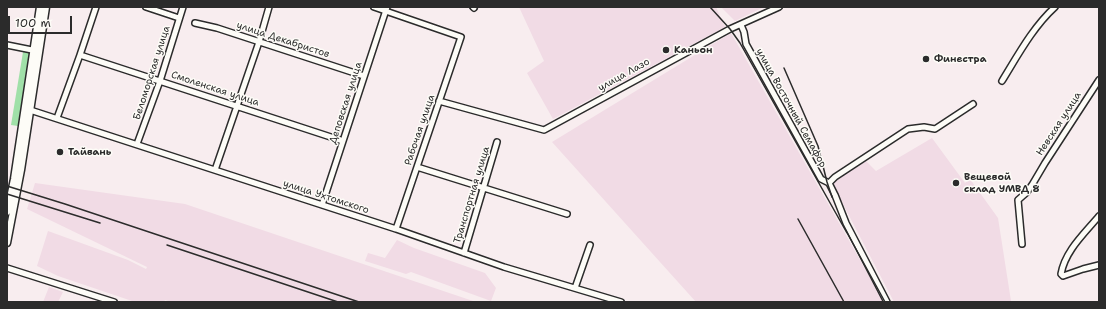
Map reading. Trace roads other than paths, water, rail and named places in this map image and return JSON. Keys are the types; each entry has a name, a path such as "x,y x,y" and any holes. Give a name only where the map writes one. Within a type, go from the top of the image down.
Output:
{"main road":[{"path":"37,51 40,7"},
{"path":"7,243 16,200 37,51 46,7"},
{"path":"7,212 28,109"}],"street":[{"path":"57,118 96,7"},
{"path":"146,7 179,18"},
{"name":"Беломорская улица","path":"137,144 160,81 183,7"},
{"path":"215,170 259,42 269,7"},
{"path":"374,7 386,9"},
{"name":"улица Лазо","path":"439,101 544,130 730,29 779,7"},
{"path":"1002,81 1022,47 1044,17 1055,7"},
{"name":"Рабочая улица","path":"386,9 461,37 396,229"},
{"name":"Деповская улица","path":"322,205 386,9"},
{"name":"улица Декабристов","path":"195,23 218,28 364,76"},
{"name":"улица Восточный Семафор","path":"741,25 746,44 821,179 829,183 846,223 887,302"},
{"path":"7,45 37,51"},
{"name":"Смоленская улица","path":"80,55 343,141"},
{"name":"Невская улица","path":"1022,244 1018,200 1032,185 1099,80"},
{"path":"829,183 908,129 924,127 935,129 973,104"},
{"name":"улица Ухтомского","path":"28,109 396,229 504,267 621,302"},
{"name":"Транспортная улица","path":"464,253 497,142"},
{"path":"417,166 567,214"},
{"path":"1099,216 1067,256 1062,266 1062,276 1099,265"},
{"path":"575,288 590,245"},
{"path":"7,268 114,302"}],"railway":[{"path":"710,7 730,29 740,43 847,233"},
{"path":"784,68 818,146 832,197"},
{"path":"7,186 359,302"},
{"path":"7,194 100,223"},
{"path":"798,219 844,302"},
{"path":"845,229 885,302"},
{"path":"167,245 338,302"}],"place":[{"name":"Каньон","path":"666,50"},
{"name":"Финестра","path":"926,59"},
{"name":"Тайвань","path":"60,152"},
{"name":"Вещевой склад УМВД 8","path":"956,183"}]}
